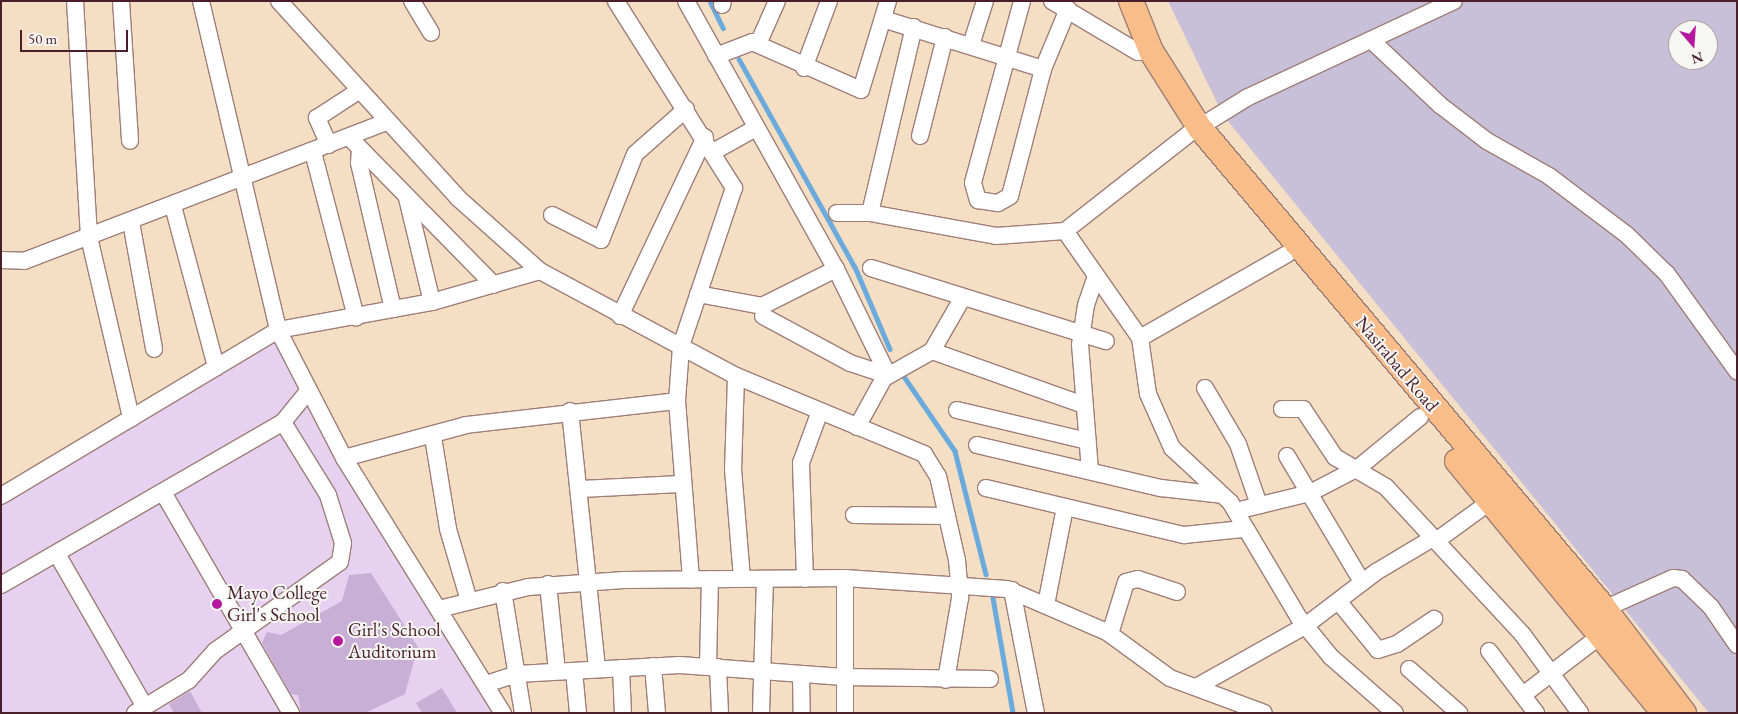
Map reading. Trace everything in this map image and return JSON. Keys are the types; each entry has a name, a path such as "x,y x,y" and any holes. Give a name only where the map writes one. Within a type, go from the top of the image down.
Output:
{"highway":[{"name":"Nasirabad Road","path":"1118,1 1144,51 1194,130 1287,254 1491,501 1597,621 1684,713"},
{"name":"Nasirabad Road","path":"1131,1 1144,51"},
{"name":"Nasirabad Road","path":"1194,130 1597,621 1664,713"}],"street":[{"path":"75,1 89,237 131,418"},
{"path":"121,1 130,141"},
{"path":"201,1 278,330 344,458 503,713"},
{"path":"279,1 458,198 540,272 736,376 924,454 938,476 959,587 946,680"},
{"path":"412,1 431,33"},
{"path":"616,1 705,137 734,188 681,346 676,400 691,579"},
{"path":"686,1 720,55 756,128 836,269 891,372"},
{"path":"720,55 752,43 777,1"},
{"path":"804,68 829,1"},
{"path":"752,43 804,68 861,90 888,1"},
{"path":"971,45 985,1"},
{"path":"1022,1 1010,56 973,183 978,200 998,203 1010,196 1043,69 1068,9"},
{"path":"1052,1 1144,51"},
{"path":"837,213 870,213 996,236 1065,231 1194,130 1248,97 1454,1"},
{"path":"883,19 1010,56 1043,69"},
{"path":"870,213 914,27"},
{"path":"920,136 945,37"},
{"path":"1371,40 1391,60 1487,141 1549,176 1627,235 1667,274 1737,371"},
{"path":"330,145 317,118 360,90"},
{"path":"552,215 601,240 635,154 686,109"},
{"path":"1,260 24,261 243,180 388,121"},
{"path":"713,152 756,128"},
{"path":"349,137 494,285"},
{"path":"620,316 705,137"},
{"path":"360,149 359,163 393,309"},
{"path":"313,152 356,317"},
{"path":"407,198 432,302"},
{"path":"173,206 216,367"},
{"path":"131,222 154,349"},
{"path":"1065,231 1096,279 1140,338 1148,394 1162,432 1181,460 1222,495 1236,511 1243,530 1305,626 1331,657 1394,713"},
{"path":"1140,338 1287,254"},
{"path":"871,268 1106,341"},
{"path":"698,294 762,306 836,269"},
{"path":"1,496 278,330 432,302 540,272"},
{"path":"1090,471 1084,405 1081,332 1096,279"},
{"path":"857,427 891,372 932,351 963,297"},
{"path":"762,316 850,363 891,372"},
{"path":"932,351 1084,405"},
{"path":"736,376 734,469 742,578"},
{"path":"1206,388 1238,444 1259,506"},
{"path":"1,585 164,494 283,422 309,390"},
{"path":"344,458 433,437 466,426 570,411 676,400"},
{"path":"1282,409 1303,409 1335,458 1358,468 1386,487 1523,635 1550,676 1580,713"},
{"path":"956,410 1087,441"},
{"path":"570,411 597,669"},
{"path":"805,578 801,463 820,411"},
{"path":"1236,511 1310,493 1358,468 1420,417"},
{"path":"57,554 139,709 196,676 215,651 340,562 343,554 328,495 283,422"},
{"path":"433,437 448,529 469,601"},
{"path":"977,444 1162,488 1222,495"},
{"path":"1287,456 1362,582"},
{"path":"579,490 682,484"},
{"path":"986,488 1184,535 1243,530"},
{"path":"164,494 245,628 291,713"},
{"path":"1198,686 1305,626 1362,582 1434,540 1491,501"},
{"path":"1046,605 1065,507"},
{"path":"854,515 947,516"},
{"path":"710,578 713,667 720,713"},
{"path":"439,609 503,591 548,584 589,582 710,578 845,578 1003,590 1046,605 1110,634 1170,678 1198,686 1264,713"},
{"path":"845,578 845,713"},
{"path":"1523,695 1550,676 1597,621 1682,578 1710,607 1737,645"},
{"path":"761,713 765,579"},
{"path":"1110,634 1126,582 1138,579 1176,592"},
{"path":"548,584 557,672"},
{"path":"1003,590 1036,713"},
{"path":"503,591 523,713"},
{"path":"1338,602 1378,650 1397,644 1434,619"},
{"path":"1489,650 1536,713"},
{"path":"486,684 517,674 653,666 713,667 844,677 946,680 990,679"},
{"path":"653,666 657,713"},
{"path":"621,668 623,713"},
{"path":"1409,669 1459,713"},
{"path":"574,670 578,713"},
{"path":"801,674 802,713"}],"shaded area":[{"path":"1168,1 1737,1 1737,713 1709,713 1223,115"},
{"name":"Mayo College Girl's School","path":"278,330 500,713 1,713 1,496"}],"building":[{"name":"Girl's School Auditorium","path":"371,573 418,647 405,694 365,713 301,713 298,695 291,694 262,643 267,632 281,635 342,601 349,575"},
{"path":"442,688 457,713 422,713 416,703"},
{"path":"190,691 202,713 174,713 169,704"}],"waterway":[{"path":"710,1 723,28"},
{"path":"739,59 855,267 890,349"},
{"path":"903,375 955,451 986,574"},
{"path":"993,598 1013,713"}],"place":[{"name":"Mayo College Girl's School","path":"217,604"},
{"name":"Girl's School Auditorium","path":"338,641"}]}
